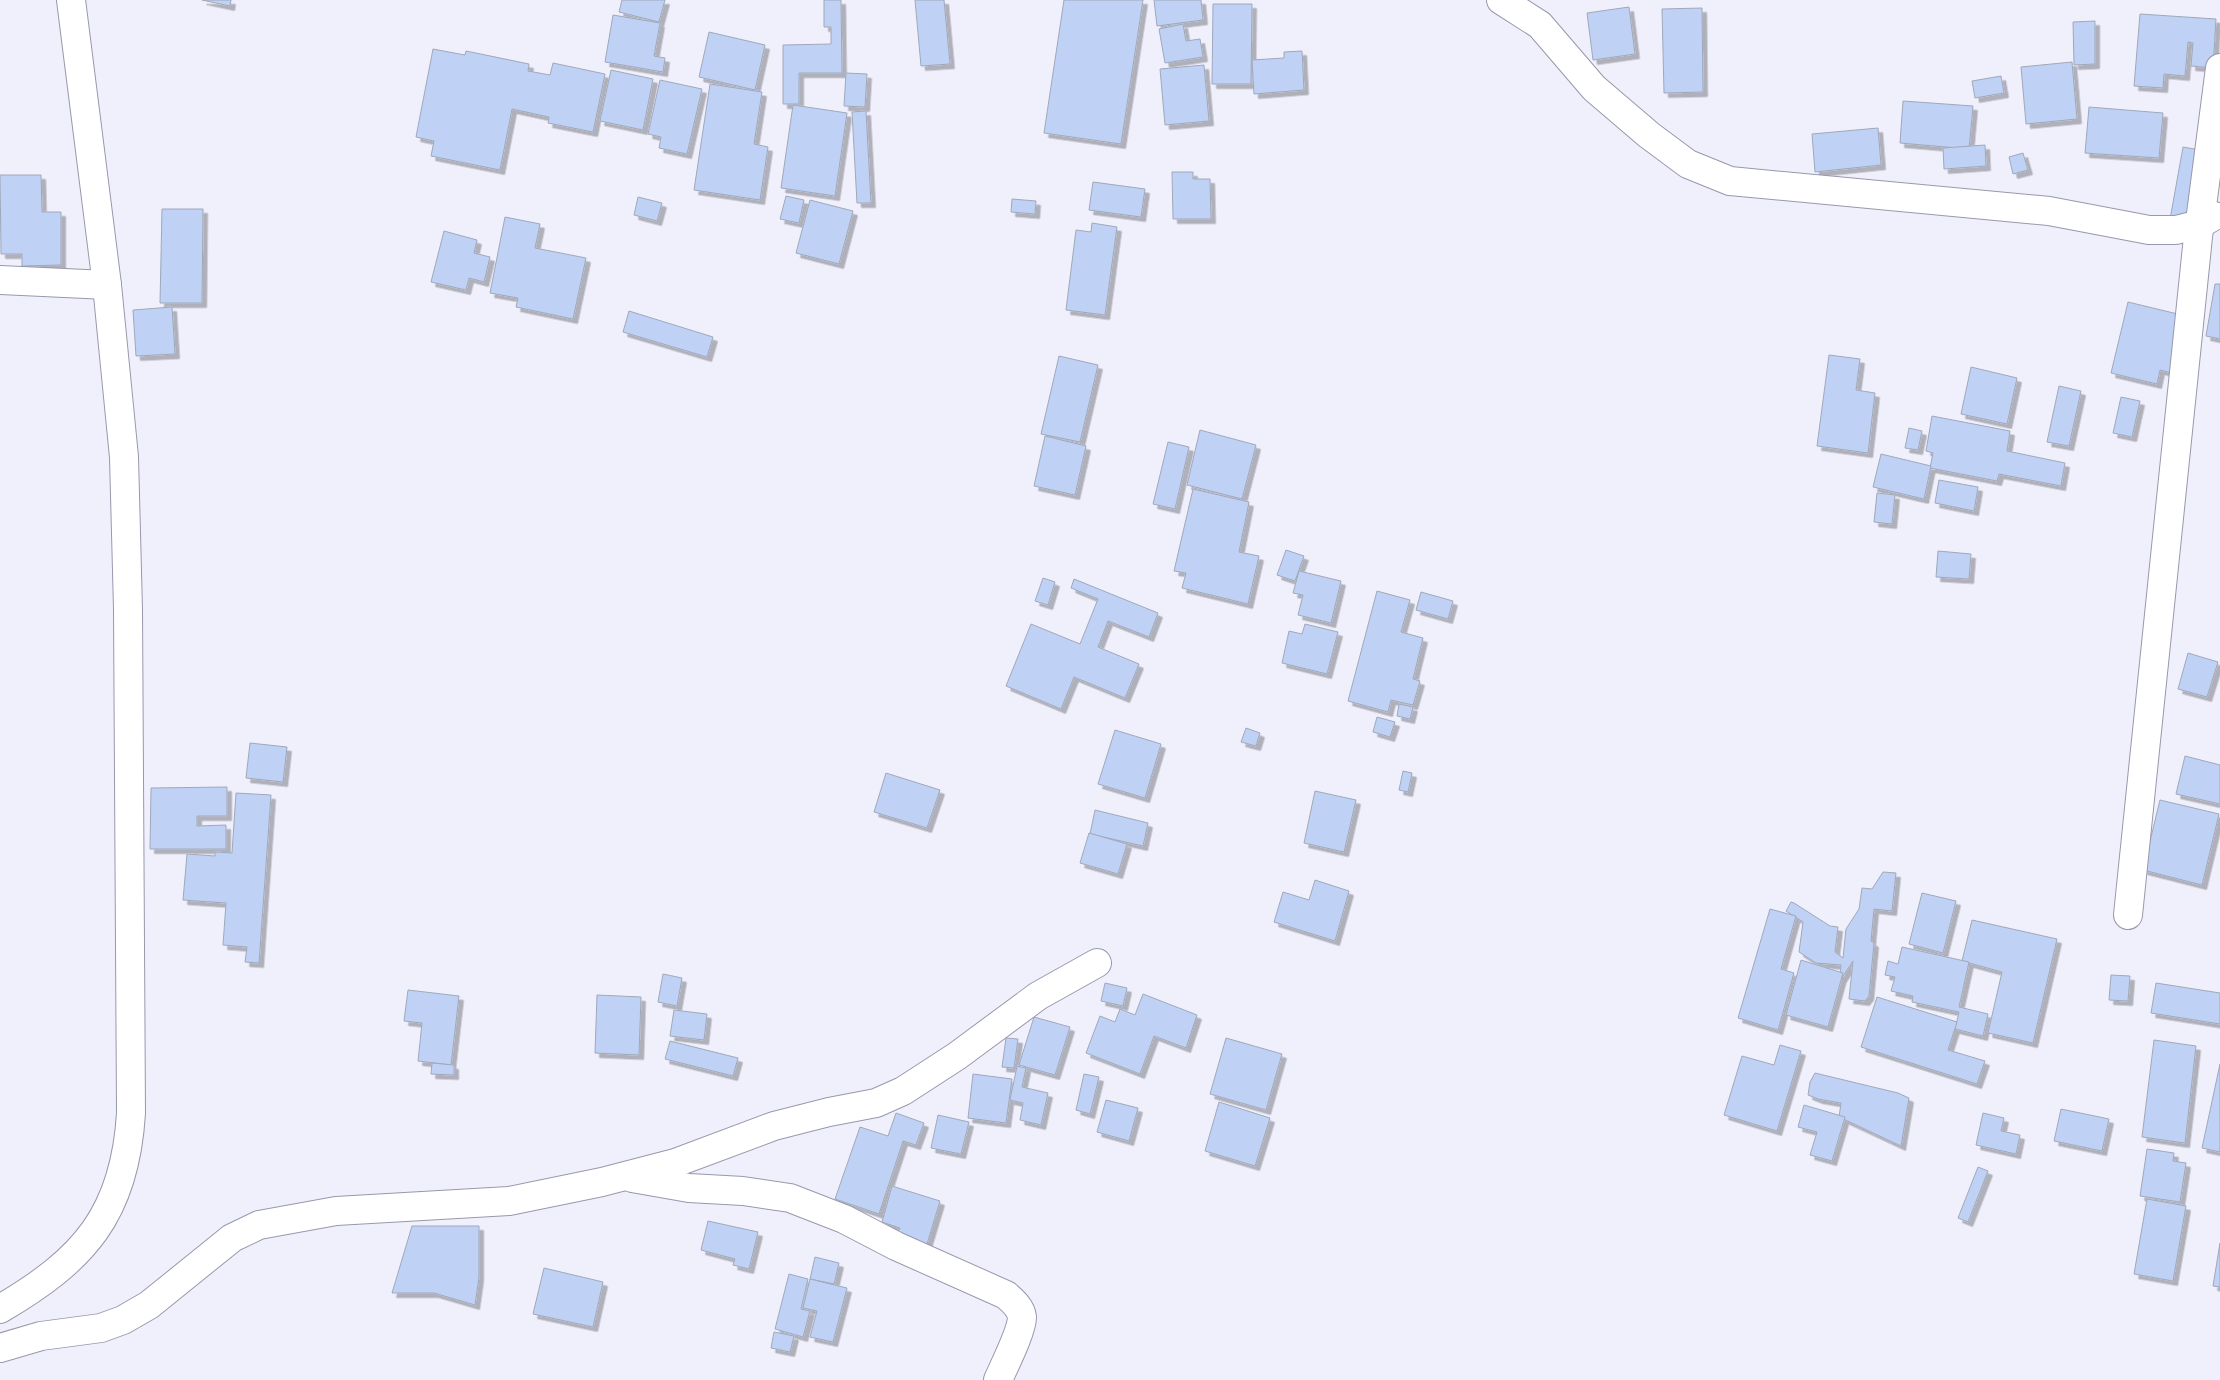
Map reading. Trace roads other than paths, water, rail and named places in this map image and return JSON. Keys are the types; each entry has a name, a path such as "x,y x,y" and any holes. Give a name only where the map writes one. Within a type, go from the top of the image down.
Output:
{"street":[{"path":"0,1309 58,1272 78,1253 108,1210 118,1187 130,1139 130,836 124,457 107,285 71,0"},
{"path":"1501,0 1540,25 1594,88 1649,136 1688,164 1730,181 2049,211 2149,230 2176,230 2210,218"},
{"path":"2128,915 2210,218 2220,68"},
{"path":"0,280 107,285"},
{"path":"0,1348 41,1336 101,1328 123,1320 149,1305 232,1238 259,1225 336,1211 509,1201 625,1176 675,1163 774,1126 829,1112 876,1103 903,1091 957,1056 1038,996 1097,963"},
{"path":"625,1176 689,1188 790,1198 844,1219 896,1246 1006,1296 1016,1304 1022,1317 998,1380"}]}
